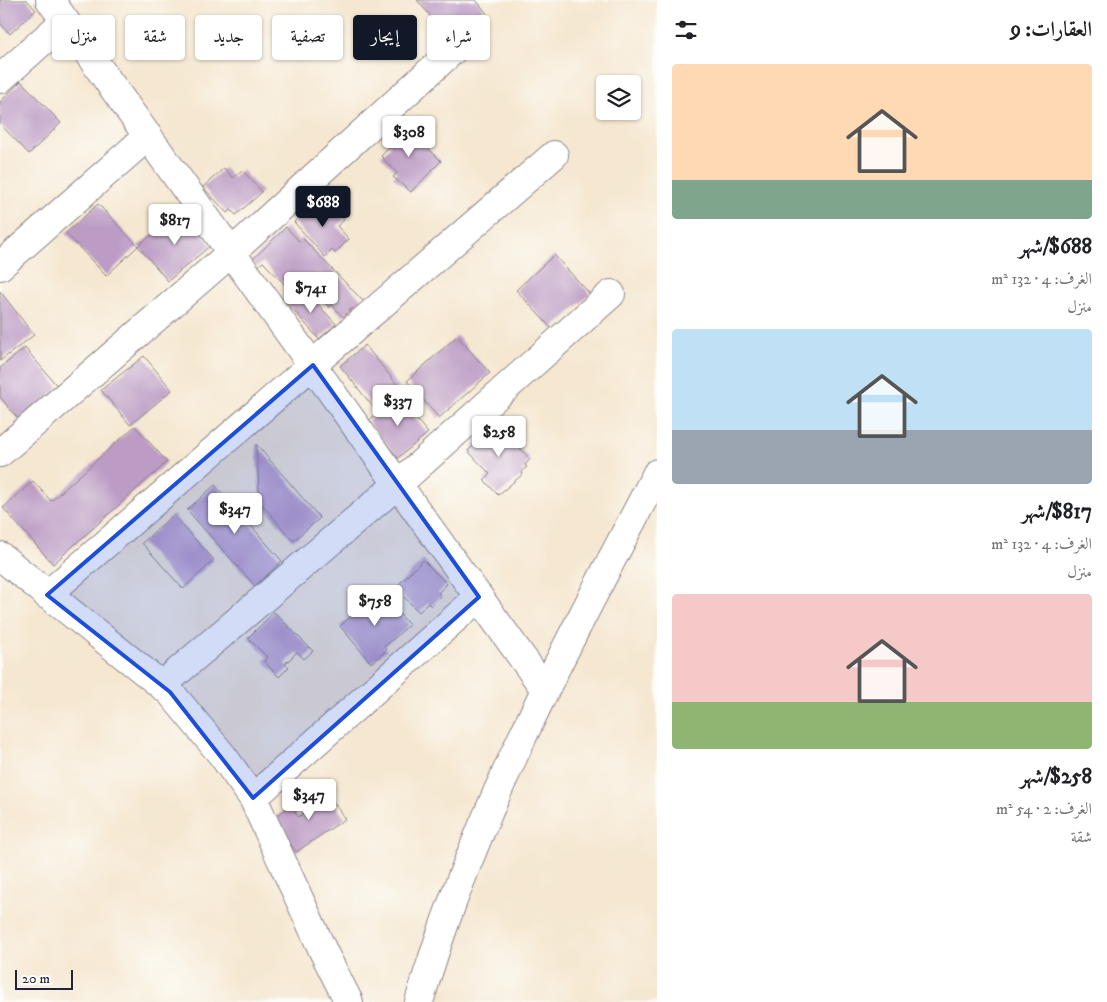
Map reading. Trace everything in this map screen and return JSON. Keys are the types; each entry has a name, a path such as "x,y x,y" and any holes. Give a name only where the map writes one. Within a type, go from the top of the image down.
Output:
{"street":[{"path":"0,79 58,10 544,688"},
{"path":"0,453 232,252 442,60"},
{"path":"0,266 148,136"},
{"path":"47,594 554,155"},
{"path":"162,685 398,484 611,294"},
{"path":"419,1002 461,878 486,814 544,688 657,473"},
{"path":"0,556 170,692 223,756 252,798 324,953 349,1002"},
{"path":"252,798 479,597"}],"highlighted area":[{"path":"313,365 479,597 253,798 170,692 47,595"}],"building":[{"path":"0,0 27,0 36,10 10,34 0,23"},
{"path":"417,0 476,0 488,15 430,15"},
{"path":"21,81 61,123 29,154 0,124 0,102"},
{"path":"403,123 441,161 411,192 393,177 397,173 381,156 391,146 385,141"},
{"path":"224,168 233,178 242,170 262,192 236,215 231,210 227,213 203,187"},
{"path":"325,199 344,220 337,226 349,239 335,253 332,250 325,257 294,222 317,202 319,204"},
{"path":"98,204 138,246 106,276 66,233"},
{"path":"182,210 211,245 168,281 138,246"},
{"path":"286,227 299,241 302,238 364,302 355,311 352,308 343,317 332,305 329,307 306,283 304,287 299,281 290,290 263,262 257,267 251,261"},
{"path":"554,255 590,294 552,329 516,290"},
{"path":"303,288 336,324 319,339 287,303"},
{"path":"0,291 34,335 0,361"},
{"path":"457,336 490,373 439,418 407,381"},
{"path":"365,345 399,387 374,408 340,366"},
{"path":"25,348 59,388 20,421 0,397 0,368"},
{"path":"144,356 172,390 130,425 101,390"},
{"path":"397,397 428,433 398,458 368,421"},
{"path":"492,423 499,431 501,428 530,459 525,465 527,467 522,471 523,474 498,495 484,480 490,474 468,451 482,437 480,435"},
{"path":"135,426 167,462 53,564 3,508 33,481 51,501"},
{"path":"256,444 320,518 293,541 260,502"},
{"path":"215,485 282,561 255,586 187,510"},
{"path":"173,515 214,560 183,589 142,543"},
{"path":"423,560 447,584 438,593 441,596 431,606 428,603 419,612 395,588"},
{"path":"380,591 409,625 384,647 387,650 371,663 340,626"},
{"path":"274,612 313,651 304,659 297,652 285,664 289,667 279,677 264,661 267,657 248,638"},
{"path":"316,790 329,804 333,801 345,819 296,852 273,818 291,806 298,817 304,813 299,805 303,803 301,800"}]}
